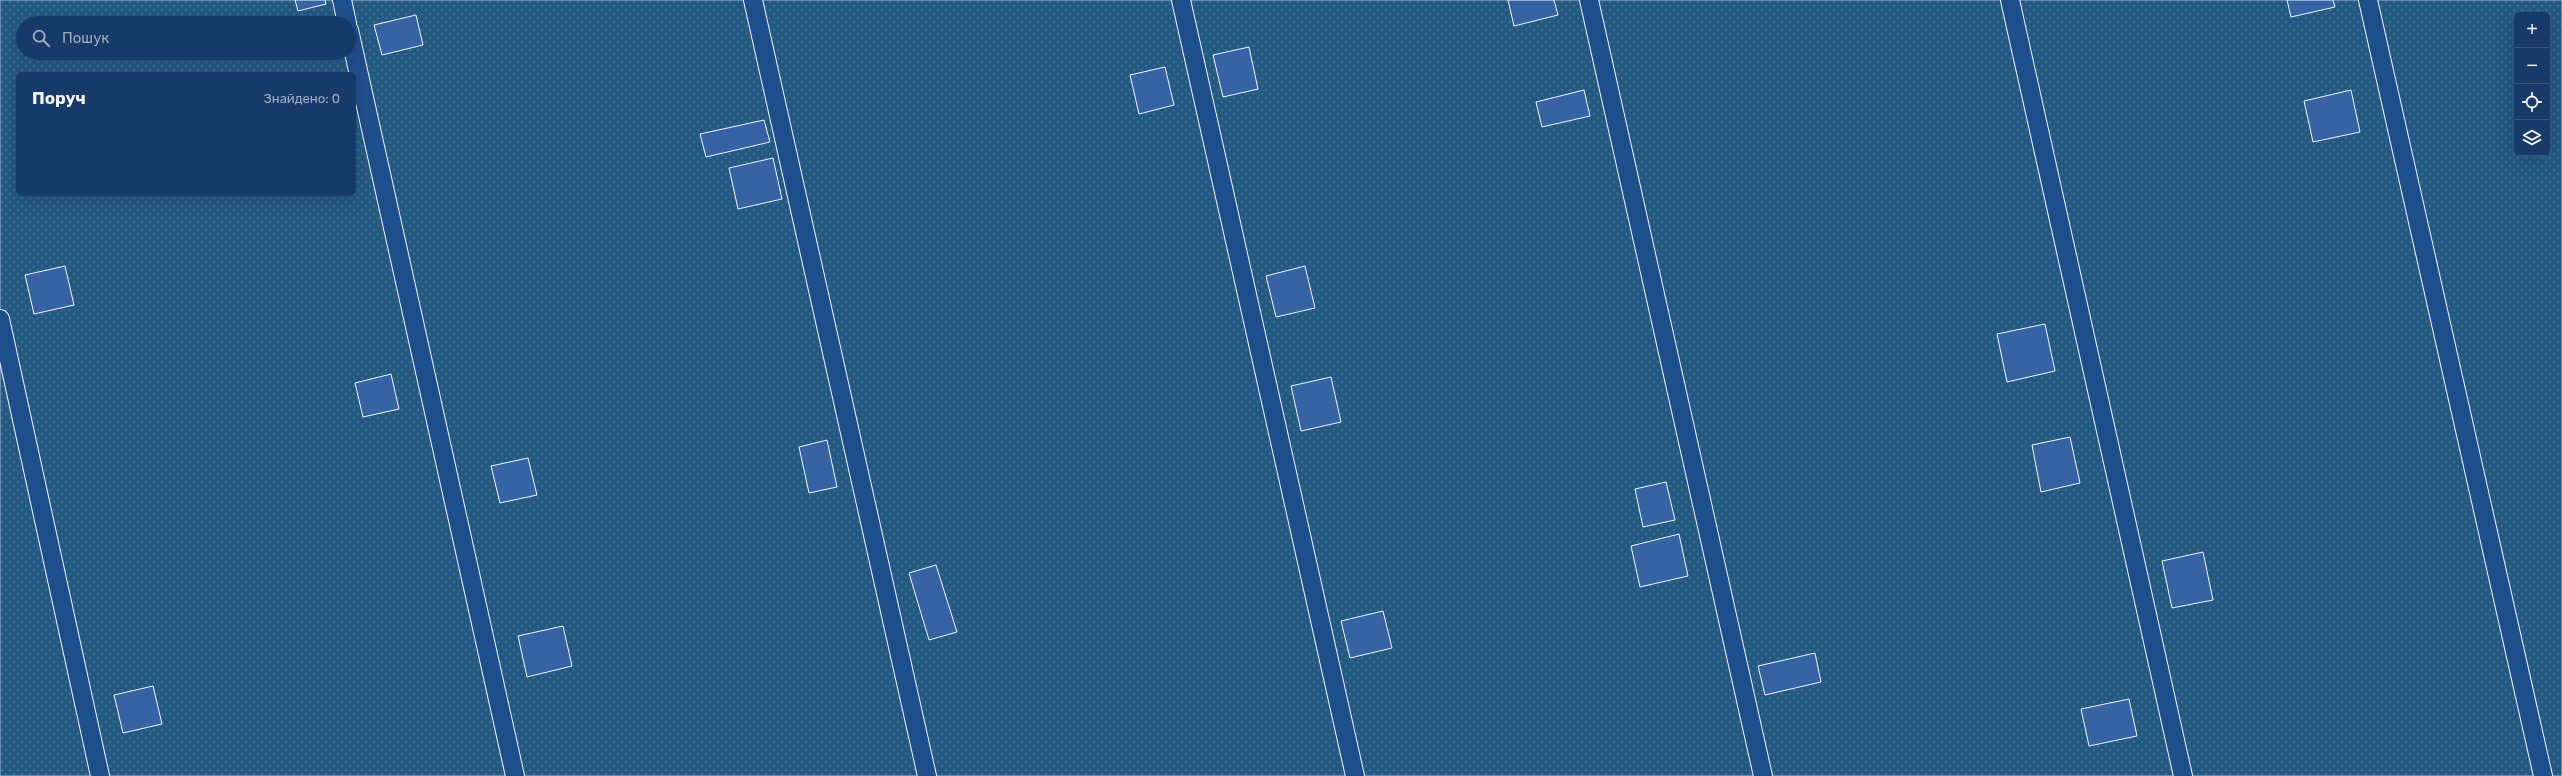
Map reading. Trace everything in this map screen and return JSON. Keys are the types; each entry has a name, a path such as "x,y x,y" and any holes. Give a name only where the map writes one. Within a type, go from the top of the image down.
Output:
{"lane":[{"path":"342,0 345,16"},
{"path":"753,0 927,776"},
{"path":"1181,0 1355,776"},
{"path":"1589,0 1763,776"},
{"path":"2010,0 2183,776"},
{"path":"2368,0 2543,776"},
{"path":"356,60 515,776"},
{"path":"0,319 100,776"}],"shaded area":[{"path":"0,0 2562,0 2562,776 0,776"}],"building":[{"path":"295,0 325,0 326,4 298,11"},
{"path":"1508,0 1554,0 1558,15 1514,26"},
{"path":"2287,0 2333,0 2335,7 2291,17"},
{"path":"416,15 423,45 382,55 374,25"},
{"path":"1249,47 1258,89 1223,97 1213,55"},
{"path":"1165,67 1174,105 1139,114 1130,75"},
{"path":"1584,90 1590,116 1542,127 1536,102"},
{"path":"2351,90 2360,132 2313,142 2304,101"},
{"path":"764,120 770,142 706,157 700,134"},
{"path":"773,158 782,199 738,209 729,168"},
{"path":"65,266 74,305 34,314 25,275"},
{"path":"1305,266 1315,308 1276,317 1266,276"},
{"path":"2045,324 2055,371 2007,382 1997,334"},
{"path":"391,374 399,409 363,417 355,383"},
{"path":"1331,377 1341,422 1301,431 1291,386"},
{"path":"2070,437 2080,483 2041,492 2032,445"},
{"path":"827,440 837,487 809,493 799,447"},
{"path":"528,458 537,495 500,503 491,466"},
{"path":"1666,482 1675,520 1643,527 1635,489"},
{"path":"1679,534 1688,576 1640,587 1631,546"},
{"path":"2203,552 2213,600 2172,608 2162,561"},
{"path":"936,565 957,632 929,640 909,573"},
{"path":"1383,611 1392,648 1350,658 1341,621"},
{"path":"563,626 572,666 527,677 518,636"},
{"path":"1815,653 1821,682 1765,695 1758,666"},
{"path":"153,686 162,724 123,733 114,695"},
{"path":"2129,699 2137,736 2089,746 2081,709"}]}
